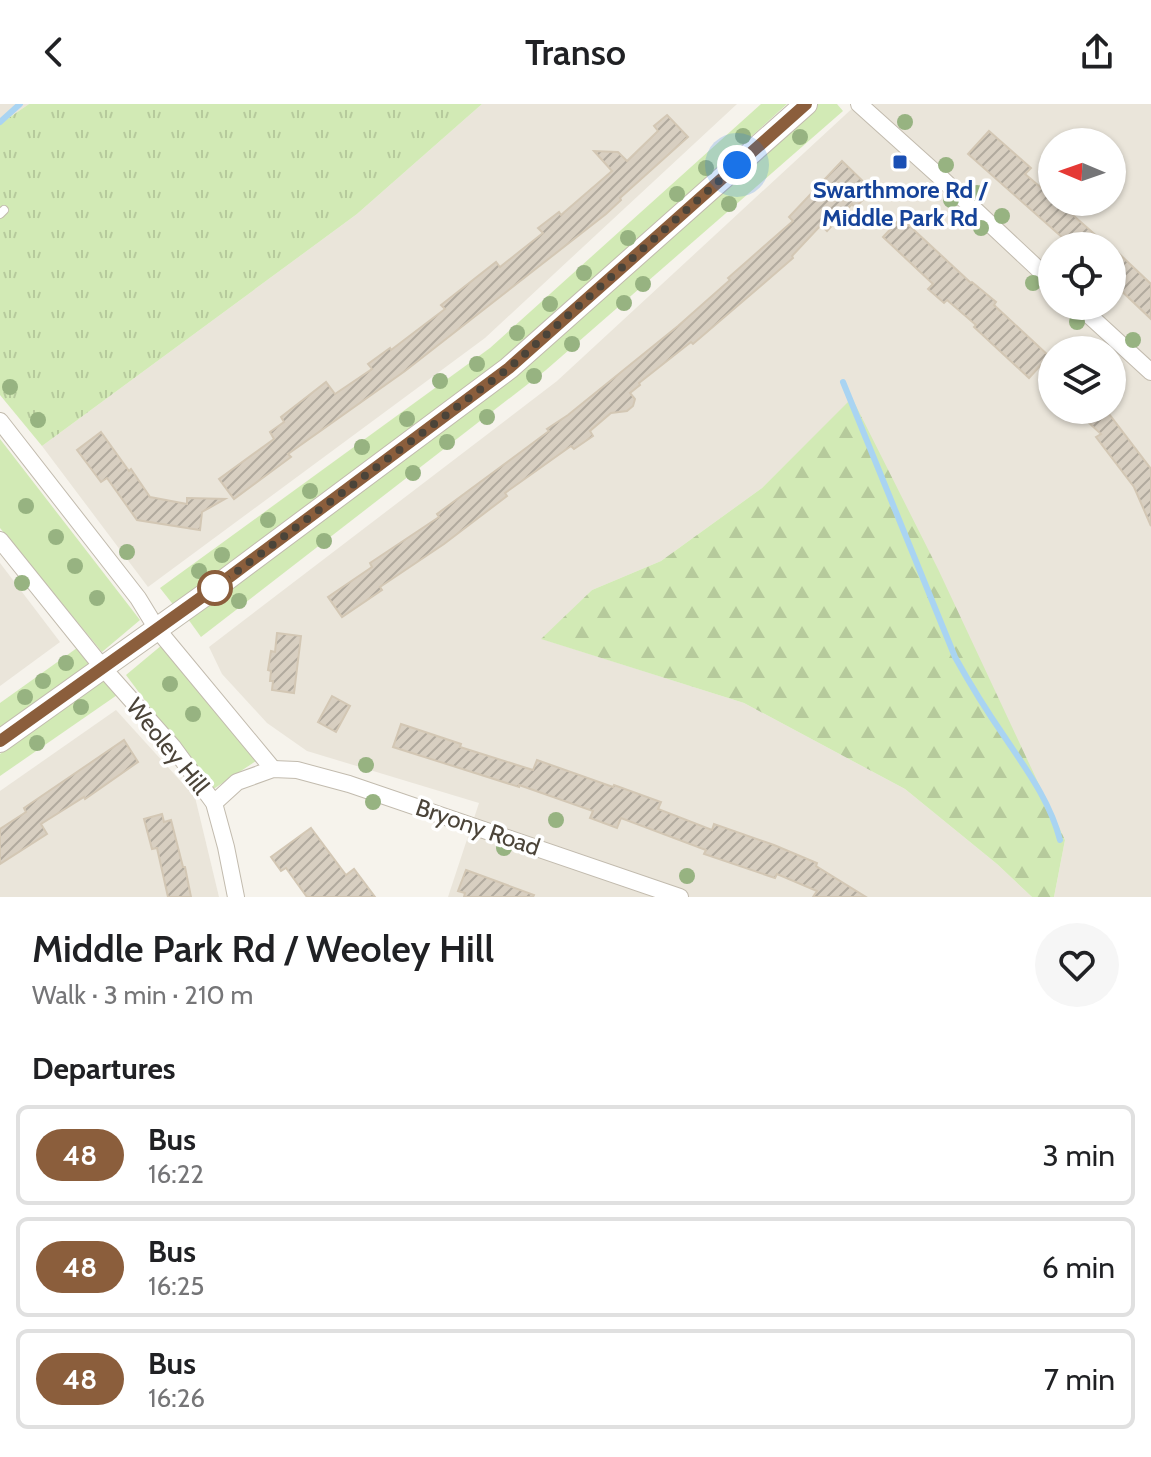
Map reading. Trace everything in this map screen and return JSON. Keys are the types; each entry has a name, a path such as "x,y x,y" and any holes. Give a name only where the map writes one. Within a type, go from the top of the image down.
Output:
{"street":[{"path":"0,741 220,584 509,368 806,104"},
{"path":"859,104 1038,269"},
{"path":"1094,320 1151,372"},
{"path":"0,421 138,598 157,629 273,769"},
{"name":"Weoley Hill","path":"0,540 103,668 173,747 214,803"},
{"name":"Bryony Road","path":"214,803 237,782 273,769 297,770 349,784 680,897"},
{"path":"214,803 236,897"}],"shaded area":[{"path":"0,104 29,104 0,124"},
{"path":"482,104 737,104 485,338 148,587 42,446 357,214"},
{"path":"857,104 1151,104 1151,897 1054,897 1065,840 852,399 762,488 661,561 592,590 542,639 744,703 905,789 997,864 1032,897 448,897 479,803 307,751 267,723 222,674 209,647 557,381"},
{"path":"0,563 60,642 0,686"},
{"path":"116,710 195,797 219,897 0,897 0,791"}],"green space":[{"path":"29,104 482,104 357,214 42,446 0,395 0,124"},
{"path":"761,104 787,104 511,355 175,607 160,588 490,348"},
{"path":"814,104 837,104 843,111 546,370 201,637 188,619"},
{"path":"852,398 938,569 1065,840 1054,897 1032,897 997,864 905,789 744,703 541,639 592,590 661,561 762,488"},
{"path":"0,439 140,620 102,652 0,528"},
{"path":"162,645 256,761 212,790 126,675"},
{"path":"77,648 93,662 0,727 0,703"},
{"path":"105,676 120,693 0,776 0,754"}],"building":[{"path":"667,115 688,137 606,214 405,371 288,454 291,457 234,499 219,479 274,439 270,432 284,422 281,417 326,382 335,394 372,369 368,364 445,309 441,305 496,262 500,267 543,233 538,228 559,212 561,215 612,171 594,151 618,152 627,161 658,131 654,126"},
{"path":"989,131 1031,168 1025,174 1038,185 1038,216 968,154"},
{"path":"842,161 872,190 855,208 852,204 827,231 821,225 793,258 693,344 691,342 639,383 630,393 635,399 627,411 611,413 590,431 593,436 574,449 571,446 505,493 507,496 444,544 342,617 328,597 372,567 370,563 439,517 437,514 549,431 547,429 678,326 793,221 789,217"},
{"path":"1038,216 1074,216 1092,232 1056,232"},
{"path":"901,218 996,302 994,305 1038,346 1038,368 1029,378 974,327 976,325 947,300 944,303 928,289 933,284 883,237"},
{"path":"1126,260 1151,284 1151,319 1126,295"},
{"path":"1090,424 1117,424 1151,469 1151,526 1134,487 1096,437 1101,434"},
{"path":"101,432 150,497 187,504 187,498 225,499 202,512 200,530 137,520 107,478 101,482 77,450"},
{"path":"277,633 301,636 294,693 272,690 271,671 268,670 271,651 275,652"},
{"path":"332,696 350,706 336,732 318,722"},
{"path":"401,724 533,770 537,760 661,802 658,809 712,830 714,824 817,863 816,866 866,897 813,897 817,891 777,874 775,878 704,854 706,850 621,818 617,828 590,818 593,811 393,747"},
{"path":"124,740 138,762 85,799 41,824 47,834 0,864 0,829 26,812 24,808"},
{"path":"162,814 164,822 171,820 191,897 168,897 157,848 152,849 144,819"},
{"path":"311,828 346,875 354,869 375,897 307,897 286,868 281,871 271,857"},
{"path":"466,870 534,895 464,897 465,893 458,891"}],"waterway":[{"path":"0,122 20,104"},
{"path":"843,382 955,657 1036,786 1060,840"}],"bus line":[{"name":"48","path":"0,741 220,584 509,368 806,104"}],"place":[{"name":"Swarthmore Rd / Middle Park Rd","path":"900,162"}],"route":[{"path":"215,588 509,368 737,165"}]}
